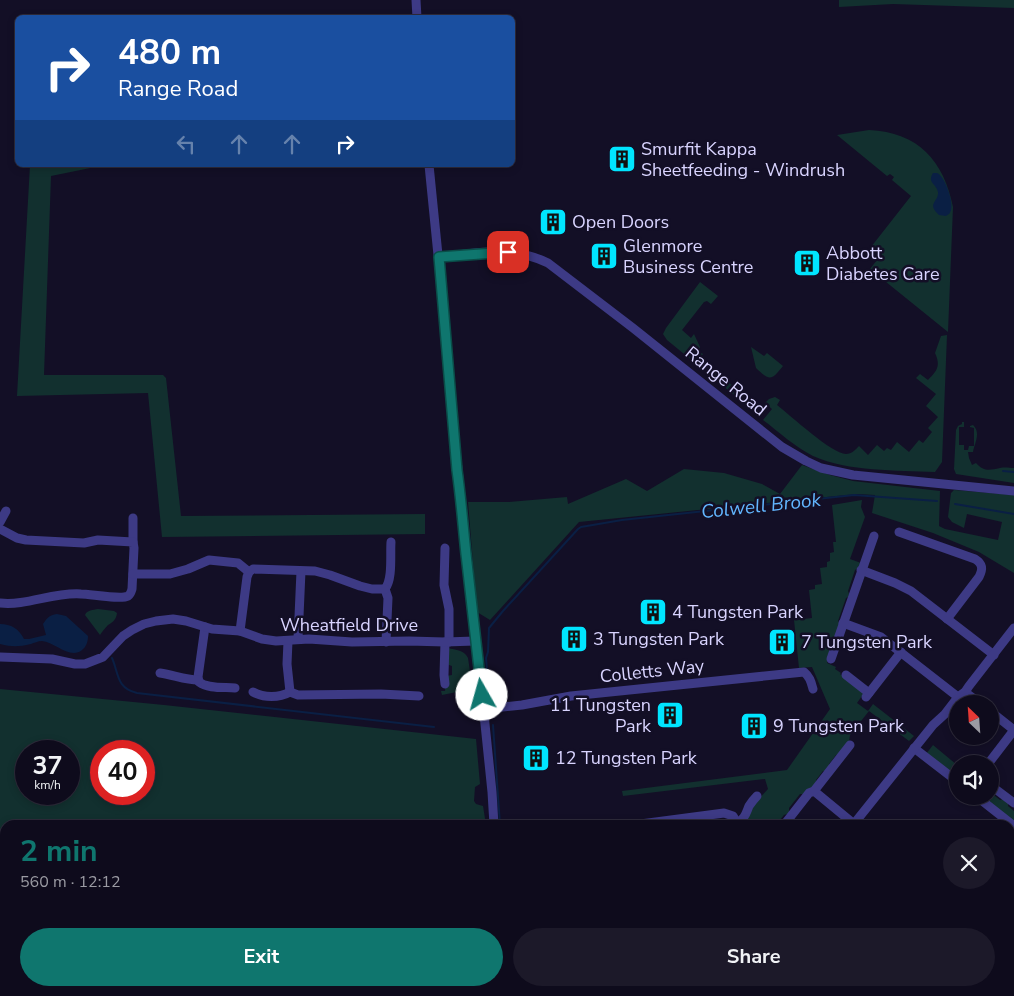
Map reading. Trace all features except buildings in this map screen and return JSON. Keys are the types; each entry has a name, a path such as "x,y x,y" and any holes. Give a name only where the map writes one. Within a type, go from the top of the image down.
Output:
{"street":[{"path":"416,0 417,15"},
{"path":"429,167 439,257 451,404 475,641 484,708 494,820"},
{"name":"Range Road","path":"439,257 508,252 536,257 548,263 639,332 782,447 806,462 821,468 853,475 1014,491"},
{"path":"0,522 6,511"},
{"path":"0,603 9,604 60,594 77,593 126,597 132,589 133,518"},
{"path":"0,529 17,538 35,541 84,543 98,540 133,542"},
{"path":"900,532 980,562 982,572 947,619"},
{"path":"831,659 874,536"},
{"path":"384,589 389,578 391,542"},
{"path":"444,548 444,588 449,609 445,684"},
{"path":"133,574 170,574 209,560 238,564 249,572"},
{"path":"240,631 247,577 249,572 254,569 323,573 360,586 384,589"},
{"path":"862,570 890,580 912,591 994,655"},
{"path":"298,640 301,571"},
{"path":"384,589 388,598 386,642"},
{"name":"Wheatfield Drive","path":"0,657 52,659 85,664 103,656 123,636 132,630 156,620 173,619 186,620 216,630 240,631 266,640 352,642 475,641"},
{"path":"843,623 878,635 962,695 1014,628"},
{"path":"198,680 205,627"},
{"path":"288,641 287,664 290,692"},
{"path":"846,675 867,695 901,652"},
{"name":"Colletts Way","path":"484,708 522,705 571,696 804,672 811,681 813,689"},
{"path":"160,673 186,680 198,680 203,685 236,688"},
{"path":"253,692 260,695 283,696 290,692"},
{"path":"290,692 298,695 381,694 420,696"},
{"path":"856,820 933,725 949,710"},
{"path":"994,755 1013,726 999,717"},
{"path":"788,820 808,793 814,791 850,745"},
{"path":"914,748 949,775"},
{"path":"814,791 848,820"},
{"path":"999,792 1014,804"},
{"path":"742,820 757,796"},
{"path":"987,805 1004,820"},
{"path":"671,820 724,813 733,816 735,820"}],"green space":[{"path":"839,0 1014,0 1014,8 893,4 839,7"},
{"path":"869,130 902,136 915,143 935,163 949,191 953,207 948,332 870,269 881,255 871,247 911,196 892,180 894,177 890,174 887,176 837,135"},
{"path":"30,167 95,167 51,176 44,375 163,375 166,378 181,516 425,514 425,534 162,537 148,393 17,396"},
{"path":"700,282 718,296 711,304 707,301 704,302 682,330 691,338 694,334 700,347 700,352 703,354 700,358 733,386 737,383 741,387 743,392 739,399 667,340 663,334"},
{"path":"947,335 942,462 935,472 857,468 827,461 813,456 800,448 763,420 772,409 765,403 775,397 780,400 777,405 821,441 840,452 850,453 859,446 868,455 877,445 884,451 887,448 891,450 897,442 909,452 919,440 923,443 932,432 928,428 938,417 926,406 936,394 916,378 920,374 928,380 934,374 938,365 935,353 941,336"},
{"path":"751,347 764,356 767,353 783,366 773,377 770,378 764,375 756,368"},
{"path":"962,422 964,422 964,427 959,427 959,445 964,445 964,450 968,450 969,446 974,446 974,428 970,426 973,425 977,431 973,452 968,452 972,465 976,463 987,470 1014,468 1014,483 956,474 954,469 956,430"},
{"path":"802,465 853,481 940,491 939,526 945,529 998,540 1002,522 967,514 964,528 952,522 948,517 951,493 954,490 1014,495 1014,573 979,552 933,533 872,513 875,495 857,494 579,522 490,620 477,612 468,502 509,502 567,497 568,504 626,479 647,491 684,469 724,473 762,484 780,494"},
{"path":"862,500 861,507 865,517 850,559 861,563 855,570 848,591 848,597 838,621 840,624 827,663 836,667 835,669 840,674 864,693 857,703 868,711 873,704 914,736 909,741 869,711 850,735 849,742 840,754 836,755 829,764 830,767 827,771 823,771 816,780 817,783 803,794 800,794 789,808 789,812 780,820 742,820 752,806 768,789 765,779 623,796 622,791 787,770 830,709 812,667 799,668 794,620 812,618 809,590 815,589 815,585 822,584 820,568 827,567 827,562 830,561 830,553 834,552 833,542 836,542 832,505"},
{"path":"98,609 117,613 114,620 100,635 85,615 89,611"},
{"path":"448,648 462,652 468,658 473,692 462,691 442,695 441,691 445,691 446,676 452,675 452,666 446,664"},
{"path":"0,689 476,739 480,784 475,787 474,801 476,804 483,806 485,820 0,820"},
{"path":"933,745 949,758 949,770 926,754"},
{"path":"999,799 1003,799 1014,811 1014,820 992,805 999,805"}],"water":[{"path":"933,173 937,173 943,179 950,196 952,207 950,213 946,216 939,215 933,205 938,192 931,181"},
{"path":"57,614 66,616 88,636 85,647 82,650 77,653 67,652 42,641 19,646 0,644 0,624 11,626 24,639 29,639 46,635 43,624 49,617"}],"waterway":[{"path":"1003,471 1014,472"},
{"name":"Colwell Brook","path":"487,670 486,658 489,628 581,527 622,520 854,495 937,501"},
{"name":"Colwell Brook","path":"955,504 1014,514"},
{"path":"112,658 119,680 125,688 137,693 434,727"},
{"path":"493,725 500,820"}],"place":[{"name":"Smurfit Kappa Sheetfeeding - Windrush","path":"622,159"},
{"name":"Open Doors","path":"553,222"},
{"name":"Glenmore Business Centre","path":"604,256"},
{"name":"Abbott Diabetes Care","path":"807,263"},
{"name":"4 Tungsten Park","path":"653,612"},
{"name":"3 Tungsten Park","path":"574,639"},
{"name":"7 Tungsten Park","path":"782,642"},
{"name":"11 Tungsten Park","path":"670,715"},
{"name":"9 Tungsten Park","path":"754,726"},
{"name":"12 Tungsten Park","path":"536,758"}],"route":[{"path":"482,695 457,470 439,257 508,252"}]}
